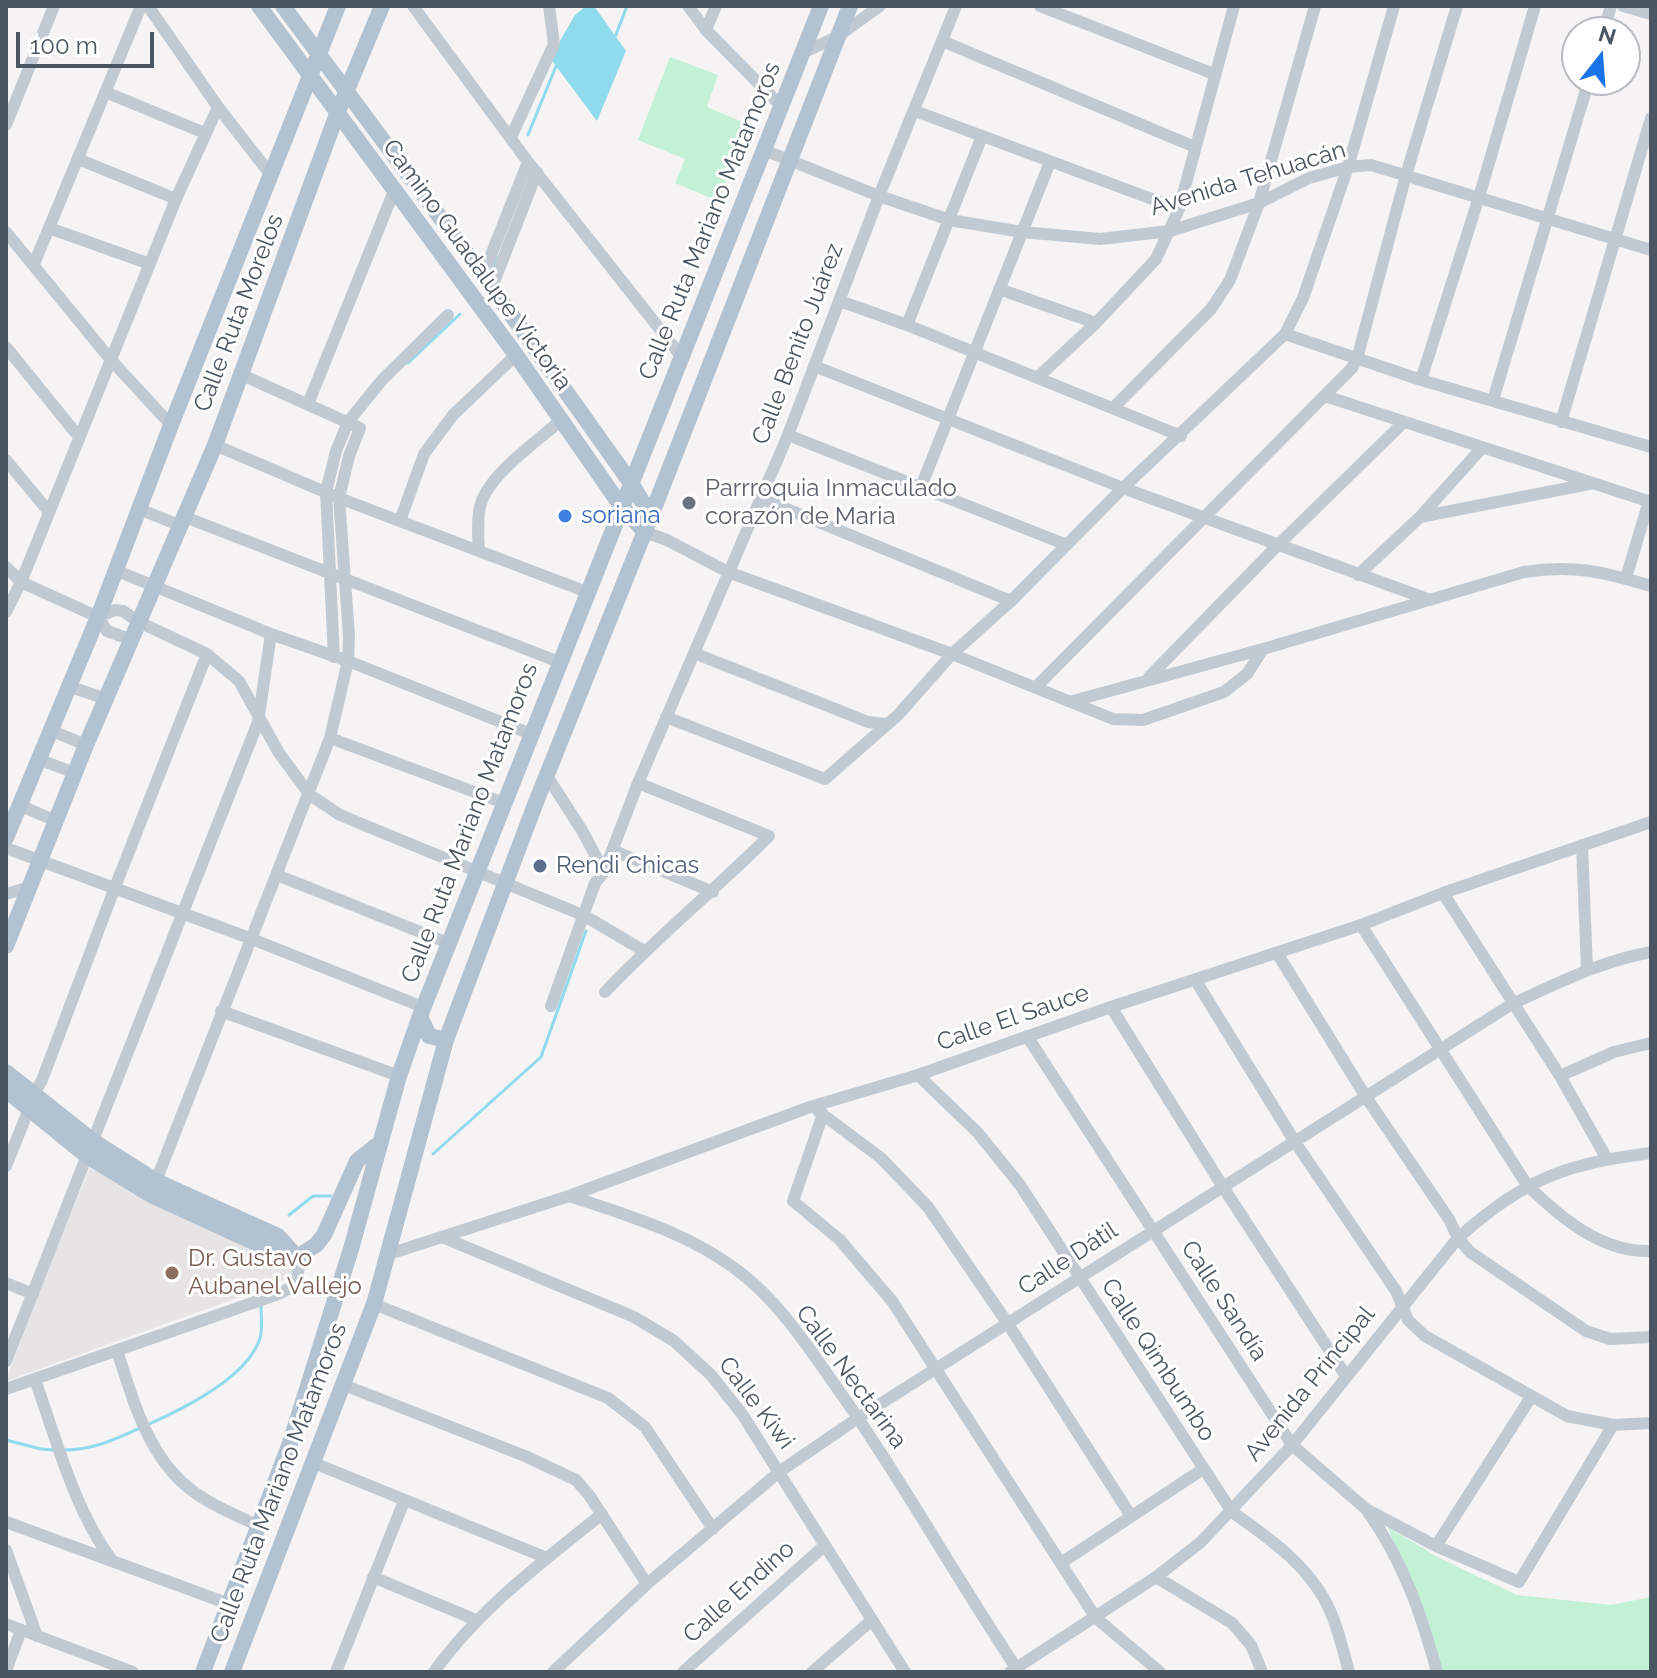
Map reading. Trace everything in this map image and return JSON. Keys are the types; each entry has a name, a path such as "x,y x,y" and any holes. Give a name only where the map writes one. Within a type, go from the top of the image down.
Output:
{"main road":[{"name":"Camino Guadalupe Victoria","path":"259,6 516,355 621,506 648,524"},
{"name":"Camino Guadalupe Victoria","path":"283,6 488,281 631,483 648,524"},
{"name":"Calle Ruta Morelos","path":"6,838 98,617 338,6"},
{"name":"Calle Ruta Morelos","path":"6,946 86,745 215,445 337,114 382,6"},
{"name":"Calle Ruta Mariano Matamoros","path":"203,1672 290,1443 399,1076 422,1011 821,6"},
{"name":"Calle Ruta Mariano Matamoros","path":"232,1672 374,1304 446,1040 505,882 850,6"},
{"path":"606,448 628,453 648,444"},
{"path":"492,835 505,843 513,862"},
{"path":"422,1011 429,1036 446,1040"},
{"path":"6,1072 31,1102 151,1195 271,1250 297,1257 316,1245 324,1235 357,1161 381,1142"},
{"path":"6,1090 31,1102"},
{"path":"90,1149 278,1236 297,1257"}],"street":[{"path":"6,125 54,6"},
{"path":"34,264 141,6"},
{"path":"148,6 218,107 271,175"},
{"path":"413,6 533,167 681,356"},
{"path":"511,137 554,44 549,6"},
{"path":"688,6 706,30 781,106"},
{"path":"706,30 716,6"},
{"path":"802,53 837,37 880,6"},
{"name":"Calle Benito Juárez","path":"551,1006 595,883 604,872 638,783 788,435 879,196 956,6"},
{"path":"1040,6 1214,74"},
{"path":"1114,407 1211,309 1230,280 1259,203 1315,6"},
{"path":"666,717 825,779 898,715 952,654 1011,601 1123,488 1285,334 1303,298 1348,167 1394,6"},
{"path":"1037,686 1325,396 1357,359 1406,175 1457,6"},
{"path":"1421,380 1535,6"},
{"path":"1623,6 1651,14"},
{"path":"1038,377 1149,269 1170,231 1179,209 1232,7"},
{"path":"942,41 1195,147"},
{"path":"105,92 205,133"},
{"path":"1493,400 1584,96"},
{"path":"6,612 21,582 176,199 218,107"},
{"path":"915,111 1179,209"},
{"path":"1561,422 1651,118"},
{"path":"907,325 982,136"},
{"name":"Avenida Tehuacán","path":"764,150 879,196 950,220 1022,232 1100,239 1170,231 1259,203 1309,178 1348,167 1371,165 1651,250"},
{"path":"78,159 176,199"},
{"path":"921,487 1050,162"},
{"path":"488,281 533,167"},
{"path":"308,404 394,191"},
{"path":"49,228 150,264"},
{"path":"6,232 111,360 171,425"},
{"path":"999,289 1096,323"},
{"path":"840,301 1181,436"},
{"path":"334,657 326,492 336,451 382,380 448,315"},
{"path":"1285,334 1421,380 1651,447"},
{"path":"6,347 79,437"},
{"path":"400,521 424,454 453,415 516,355"},
{"path":"814,366 1123,488 1430,600"},
{"path":"242,375 354,425"},
{"path":"1325,396 1650,502 1626,578"},
{"path":"479,551 478,523 485,491 495,478 561,420"},
{"path":"1147,680 1277,546 1404,422"},
{"path":"156,1181 330,738 348,661 339,498 354,425"},
{"path":"788,435 1067,545"},
{"path":"215,445 339,498 587,592"},
{"path":"1358,575 1420,517 1481,449"},
{"path":"6,460 49,512"},
{"path":"1420,517 1592,484"},
{"path":"760,498 1011,601"},
{"path":"139,509 330,572 559,662"},
{"name":"Camino Guadalupe Victoria","path":"648,524 667,540 728,572 1037,686 1113,719 1143,720 1224,692 1247,674 1263,649"},
{"path":"6,567 21,582 98,617 107,631 132,640"},
{"path":"1073,701 1524,572 1558,567 1626,578 1651,586"},
{"path":"115,570 531,734"},
{"path":"98,617 115,610 123,611 139,622 207,654 239,681 279,753 310,795 340,815 585,916 644,951"},
{"path":"6,1361 184,915 258,718 271,634"},
{"path":"694,653 868,722 886,724"},
{"path":"6,1166 207,654"},
{"path":"68,686 106,699"},
{"path":"50,730 86,745"},
{"path":"330,738 504,803"},
{"path":"38,759 75,773"},
{"path":"547,776 604,872"},
{"path":"605,992 644,951 713,892 769,836 638,783"},
{"path":"19,805 56,821"},
{"name":"Calle El Sauce","path":"389,1254 569,1196 810,1107 918,1075 1111,1007 1361,925 1443,893 1651,822"},
{"path":"1582,845 1587,969"},
{"path":"6,848 252,939 422,1011"},
{"path":"612,850 713,892"},
{"path":"277,875 448,943"},
{"path":"6,894 30,887"},
{"path":"1443,893 1560,1076 1607,1159"},
{"path":"1361,925 1527,1185 1557,1214 1613,1247 1651,1251"},
{"name":"Calle Dátil","path":"553,1672 647,1584 779,1472 858,1418 1512,1004 1587,969 1651,952"},
{"path":"1277,953 1366,1097 1470,1252 1586,1331 1610,1339 1651,1337"},
{"path":"1196,981 1295,1142 1396,1291 1408,1320 1425,1336 1567,1416 1613,1425 1651,1423"},
{"path":"1111,1007 1346,1376"},
{"path":"221,1011 399,1076"},
{"name":"Calle Sandía","path":"1027,1036 1292,1445 1366,1509 1436,1546 1519,1582 1613,1425"},
{"path":"1560,1076 1614,1052 1651,1043"},
{"name":"Calle Qimbumbo","path":"918,1075 978,1133 1020,1185 1232,1512 1273,1540 1311,1580 1332,1616 1349,1672"},
{"path":"810,1107 881,1158 928,1207 1008,1324 1131,1516"},
{"path":"823,1114 793,1201 840,1240 892,1301 1096,1618 1160,1672"},
{"name":"Avenida Principal","path":"1015,1671 1156,1577 1201,1542 1232,1512 1292,1445 1458,1238 1490,1209 1527,1185 1575,1166 1651,1153"},
{"name":"Calle Nectarina","path":"569,1196 639,1219 702,1247 755,1285 803,1341 858,1418 1015,1671"},
{"name":"Calle Kiwi","path":"442,1237 634,1317 674,1341 711,1375 742,1414 905,1672"},
{"path":"6,1389 291,1288 301,1267 297,1257"},
{"path":"6,1283 33,1294"},
{"path":"374,1304 608,1398 645,1427 713,1529"},
{"path":"117,1351 146,1433 174,1473 201,1497 259,1526"},
{"path":"35,1380 80,1508 111,1559"},
{"path":"344,1385 558,1470 576,1480 647,1584"},
{"path":"1436,1546 1531,1397"},
{"path":"314,1463 547,1558"},
{"path":"1061,1563 1203,1469"},
{"path":"336,1672 404,1501"},
{"path":"1366,1509 1397,1557 1422,1618 1437,1672"},
{"path":"434,1672 476,1620 602,1514"},
{"path":"6,1522 229,1604"},
{"name":"Calle Endino","path":"683,1672 824,1546"},
{"path":"6,1550 37,1636"},
{"path":"373,1577 476,1620"},
{"path":"1156,1577 1232,1623 1251,1645 1262,1672"},
{"path":"812,1672 872,1620"},
{"path":"6,1624 133,1672"},
{"path":"6,1671 21,1630"},
{"path":"95,1672 100,1659"}],"shaded area":[{"name":"Dr. Gustavo Aubanel Vallejo","path":"90,1168 303,1268 292,1277 262,1289 6,1381 40,1288"}],"green space":[{"path":"670,57 718,75 707,107 749,125 718,201 675,183 685,159 638,140"},
{"path":"1388,1527 1439,1558 1517,1595 1611,1605 1651,1597 1651,1672 1435,1672"}],"water":[{"path":"586,6 594,6 626,51 597,121 550,58 575,15"}],"waterway":[{"path":"615,37 627,6"},
{"path":"528,135 556,66"},
{"path":"492,269 497,258"},
{"path":"408,363 460,314"},
{"path":"433,1154 541,1057 586,931"},
{"path":"289,1215 313,1196 331,1196"},
{"path":"149,1424 214,1390 243,1366 260,1338 261,1306"},
{"path":"62,1450 93,1446 142,1427"},
{"path":"6,1440 54,1450"}],"place":[{"name":"Parrroquia Inmaculado corazón de Maria","path":"689,503"},
{"name":"soriana","path":"565,516"},
{"name":"Rendi Chicas","path":"540,866"},
{"name":"Dr. Gustavo Aubanel Vallejo","path":"172,1273"}]}
